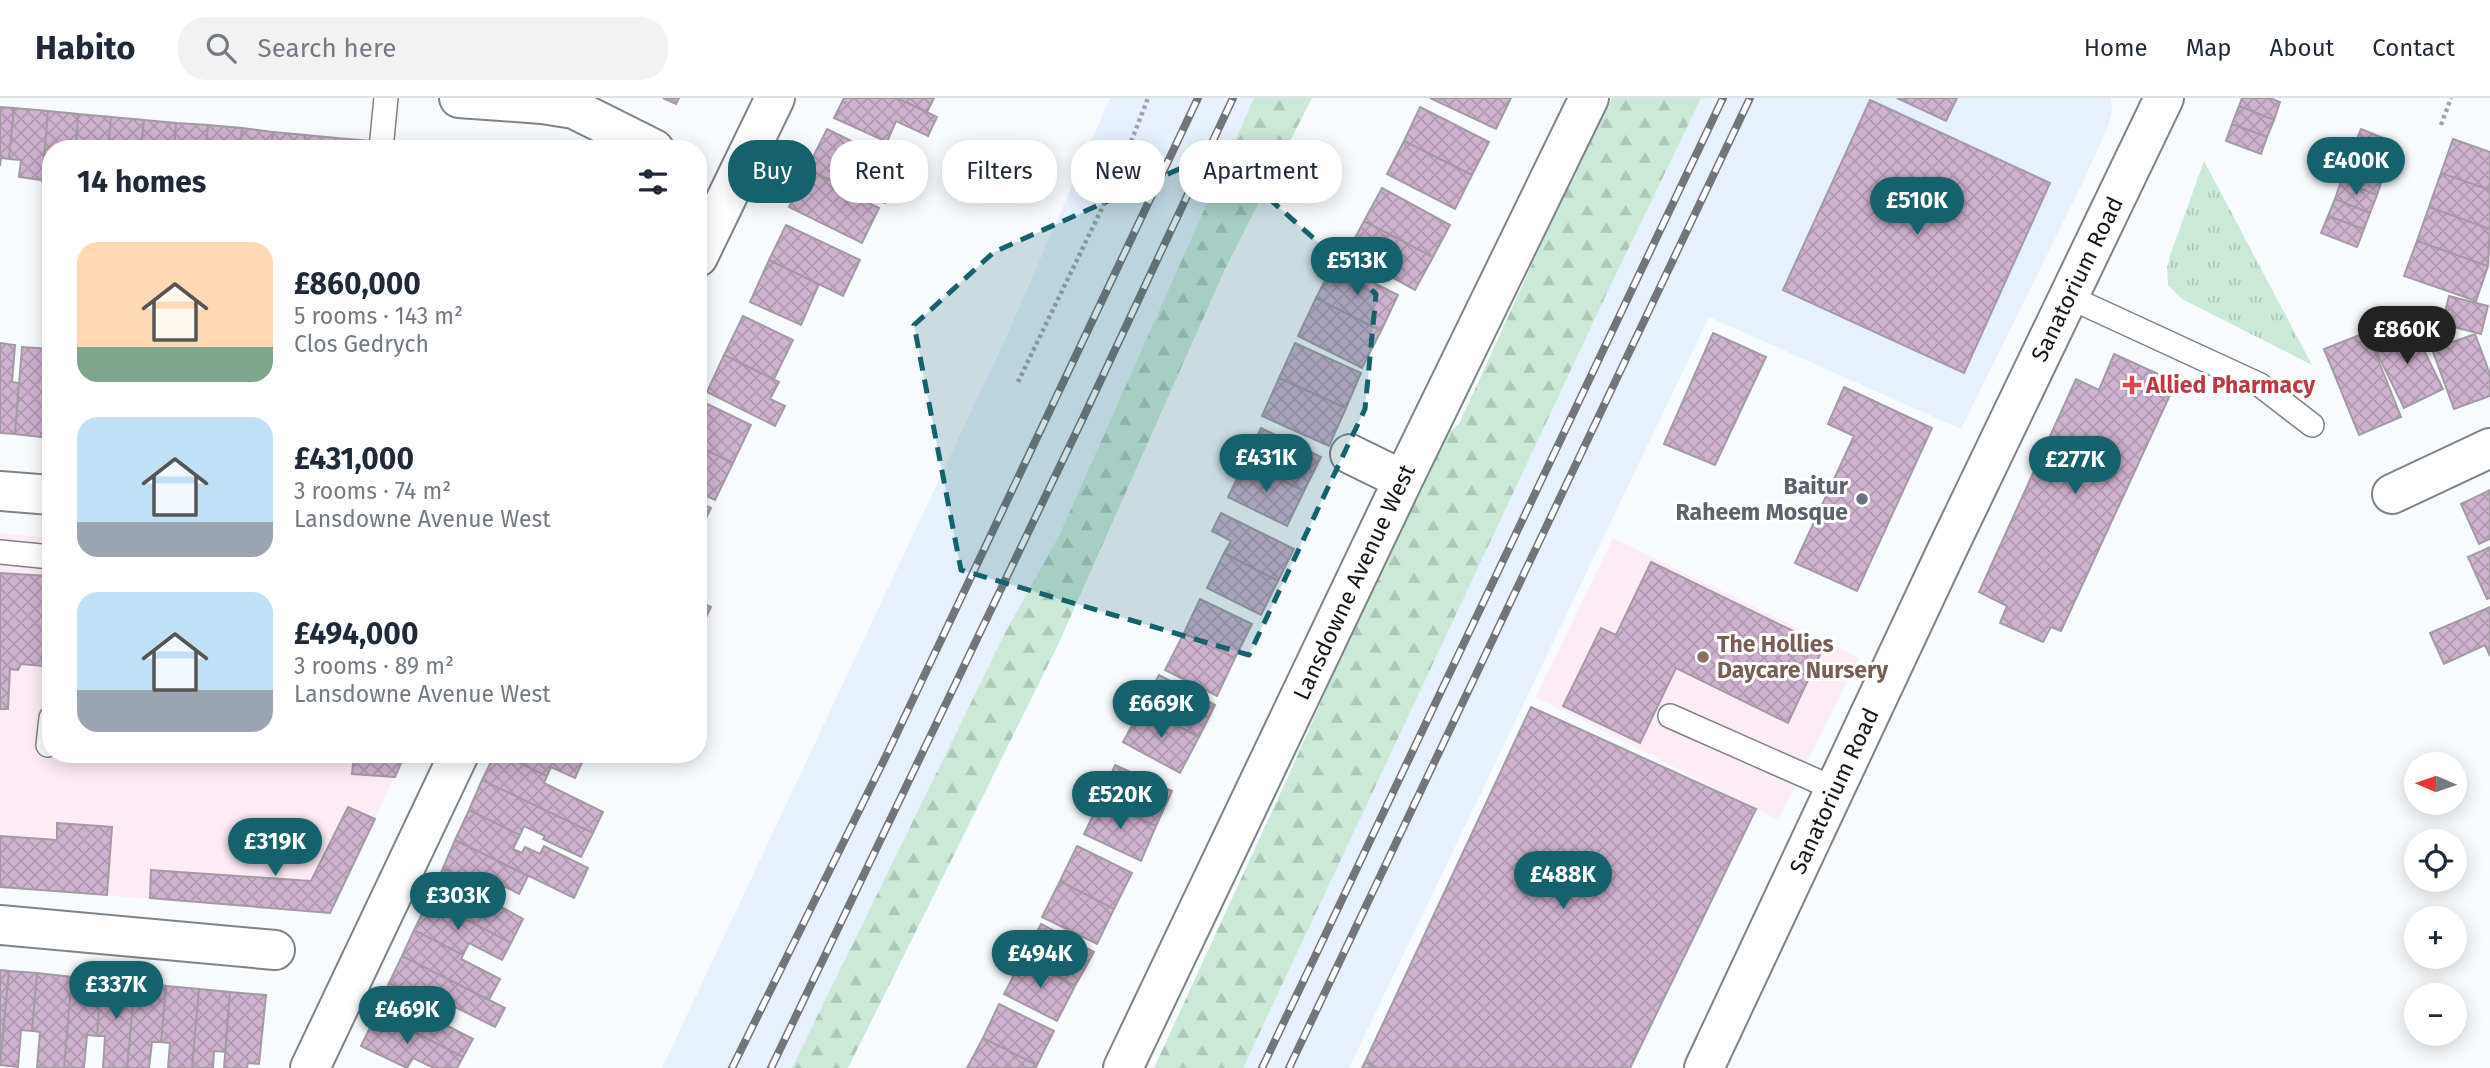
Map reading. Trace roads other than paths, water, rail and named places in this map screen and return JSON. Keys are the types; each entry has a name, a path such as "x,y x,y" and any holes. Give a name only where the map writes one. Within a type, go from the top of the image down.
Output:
{"street":[{"path":"459,98 544,101 574,109 636,140"},
{"path":"707,238 775,98"},
{"name":"Lansdowne Avenue West","path":"1123,1068 1403,480 1589,98"},
{"name":"Sanatorium Road","path":"1704,1068 2164,98"},
{"path":"2392,494 2490,448"},
{"path":"1350,454 1403,480"},
{"path":"0,491 42,494"},
{"path":"310,1068 455,763"},
{"path":"0,925 275,950"}],"lane":[{"path":"382,140 386,98"},
{"path":"2069,297 2260,384 2312,425"},
{"path":"0,552 42,556"},
{"path":"1670,716 1835,789"}],"railway":[{"path":"732,1068 888,752 1198,98"},
{"path":"771,1068 1084,416 1233,98"},
{"path":"1262,1068 1723,98"},
{"path":"1289,1068 1750,98"}],"place":[{"name":"Allied Pharmacy","path":"2132,385"},
{"name":"Baitur Raheem Mosque","path":"1862,499"},
{"name":"The Hollies Daycare Nursery","path":"1703,657"}]}
